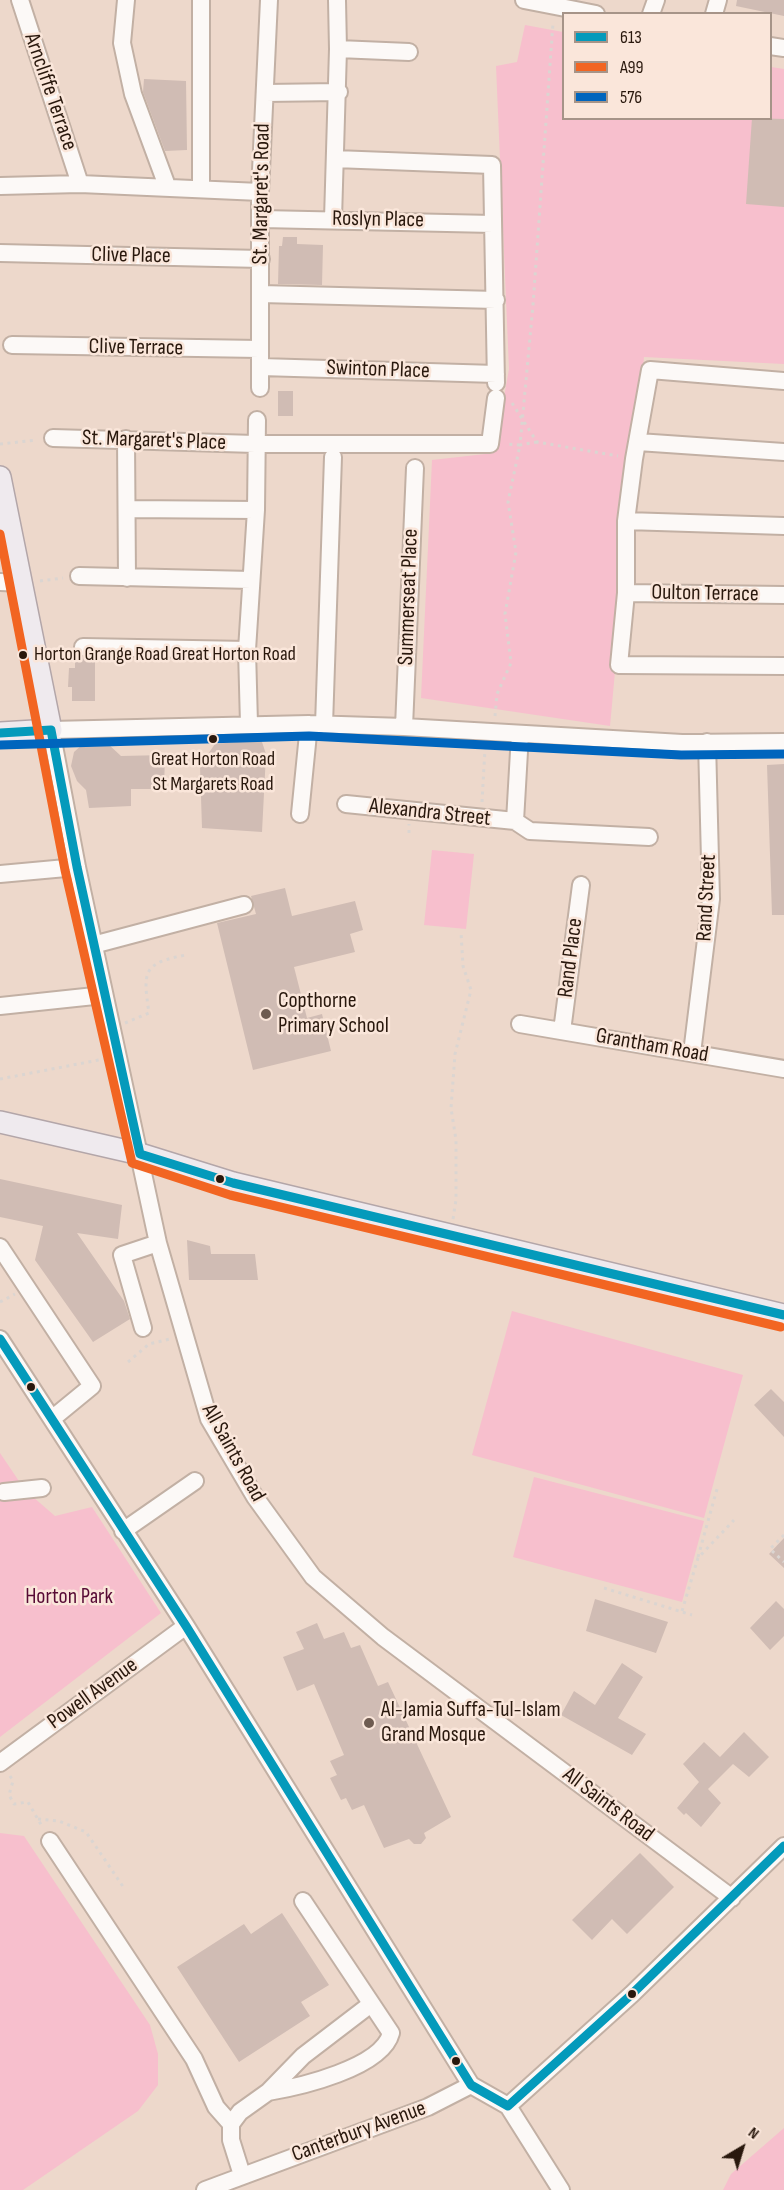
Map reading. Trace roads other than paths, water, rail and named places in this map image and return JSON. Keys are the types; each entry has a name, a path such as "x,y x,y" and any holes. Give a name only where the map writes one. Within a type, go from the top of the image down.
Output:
{"main road":[{"path":"0,477 51,730 0,732"},
{"path":"0,1122 140,1154 233,1183 784,1315"}],"street":[{"name":"Arncliffe Terrace","path":"20,0 65,129 80,184"},
{"path":"126,0 122,43 133,94 167,186"},
{"path":"201,0 201,188"},
{"name":"St. Margaret's Road","path":"260,388 262,219 260,192 269,0"},
{"path":"333,219 339,92 337,0"},
{"path":"524,0 586,12"},
{"path":"338,49 409,52"},
{"path":"265,93 339,92"},
{"path":"335,159 492,165 496,385"},
{"path":"2,182 167,186 260,192"},
{"name":"Roslyn Place","path":"262,219 493,224"},
{"name":"Clive Place","path":"0,253 261,259"},
{"path":"261,294 496,300"},
{"name":"Clive Terrace","path":"12,345 259,349"},
{"name":"Swinton Place","path":"261,367 496,385"},
{"path":"784,381 650,370 626,521 626,592 619,665 784,666"},
{"name":"St. Margaret's Place","path":"53,438 255,444 490,444 496,385"},
{"path":"249,724 247,650 256,510 256,420"},
{"path":"126,439 127,578"},
{"path":"636,451 784,452"},
{"path":"300,814 316,724 333,457"},
{"name":"Summerseat Place","path":"404,727 415,468"},
{"path":"128,509 256,510"},
{"path":"626,521 784,526"},
{"path":"80,576 251,580"},
{"path":"0,582 23,583"},
{"name":"Oulton Terrace","path":"626,592 784,595"},
{"path":"83,647 247,650"},
{"path":"51,730 316,724 707,742 784,742"},
{"name":"All Saints Road","path":"51,730 93,945 158,1243 209,1419 255,1497 313,1576 383,1637 732,1898"},
{"name":"Alexandra Street","path":"515,821 520,734"},
{"name":"Rand Street","path":"692,1053 711,899 707,742"},
{"name":"Alexandra Street","path":"346,804 515,821 530,831 649,837"},
{"path":"0,874 77,867"},
{"name":"Rand Place","path":"562,1031 581,885"},
{"path":"93,945 244,905"},
{"path":"0,1006 104,995"},
{"name":"Grantham Road","path":"520,1024 784,1069"},
{"path":"143,1328 122,1255 158,1243"},
{"path":"0,1248 92,1386 53,1418"},
{"path":"0,1339 53,1418 83,1478 123,1531 186,1626 471,2085 508,2106 561,2190"},
{"path":"123,1531 195,1481"},
{"path":"1,1494 42,1488"},
{"name":"Powell Avenue","path":"0,1763 186,1626"},
{"path":"50,1841 194,2059 216,2107 231,2124"},
{"path":"508,2106 632,1994 732,1898 781,1856"},
{"path":"268,2092 293,2088 341,2074 382,2049 388,2042 390,2033 303,1901"},
{"path":"242,2175 231,2140 231,2124 240,2112 268,2092 303,2056 371,2004"},
{"name":"Canterbury Avenue","path":"205,2190 428,2107 471,2085"}],"place":[{"name":"Horton Grange Road Great Horton Road","path":"23,655"},
{"name":"Great Horton Road St Margarets Road","path":"213,739"},
{"name":"Copthorne Primary School","path":"266,1014"},
{"name":"Al-Jamia Suffa-Tul-Islam Grand Mosque","path":"369,1723"}],"park label":[{"name":"Horton Park","path":"69,1597"}]}
